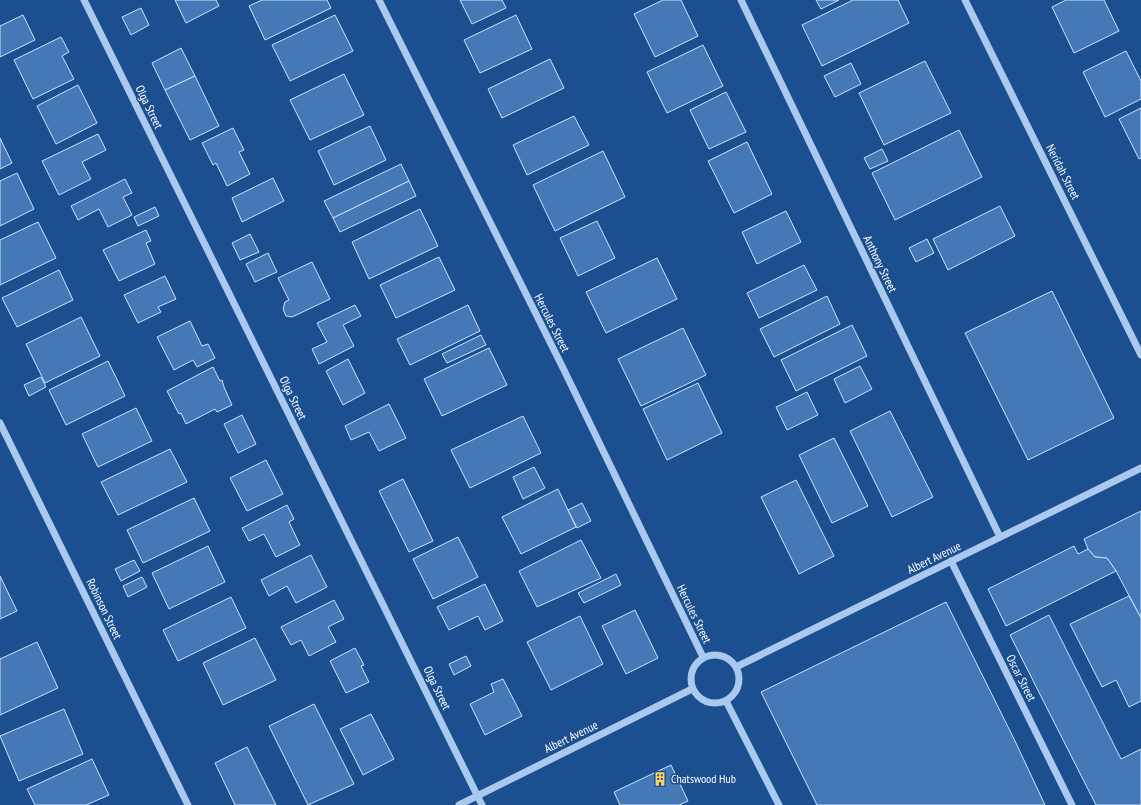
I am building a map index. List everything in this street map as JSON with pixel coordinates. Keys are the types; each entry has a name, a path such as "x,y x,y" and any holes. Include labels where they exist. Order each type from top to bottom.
{"street":[{"name":"Olga Street","path":"84,0 482,805"},
{"name":"Hercules Street","path":"379,0 563,368 703,657"},
{"name":"Anthony Street","path":"741,0 1000,537"},
{"name":"Neridah Street","path":"965,0 1141,354"},
{"name":"Robinson Street","path":"0,423 188,805"},
{"name":"Albert Avenue","path":"736,667 1141,468"},
{"name":"Oscar Street","path":"951,562 1072,805"},
{"path":"712,654 722,656 731,660 736,667 739,676 738,686 734,695 726,701 711,703 697,696 692,689 690,675 697,662 703,657 712,654"},
{"name":"Albert Avenue","path":"459,805 692,689"},
{"path":"726,701 779,805"}],"building":[{"path":"175,0 216,0 219,6 186,23"},
{"path":"262,0 327,0 331,8 265,40 249,6"},
{"path":"460,0 502,0 506,8 472,24"},
{"path":"663,0 681,0 698,36 655,57 634,14"},
{"path":"816,0 839,0 821,9"},
{"path":"853,0 898,0 909,23 822,66 802,25"},
{"path":"1066,0 1104,0 1119,31 1074,53 1052,7"},
{"path":"141,8 149,25 131,35 122,17"},
{"path":"23,15 35,40 0,57 0,26"},
{"path":"335,15 353,51 290,81 272,45"},
{"path":"516,15 532,49 480,73 464,40"},
{"path":"61,37 69,52 62,56 74,79 33,99 14,60"},
{"path":"703,45 723,86 667,113 647,72"},
{"path":"181,48 195,76 165,90 152,63"},
{"path":"1126,51 1141,81 1141,99 1105,117 1083,72"},
{"path":"550,59 564,88 502,118 488,89"},
{"path":"925,61 951,113 884,145 859,93"},
{"path":"851,63 861,84 835,97 824,76"},
{"path":"344,74 364,115 310,140 290,100"},
{"path":"195,76 219,126 190,140 165,90"},
{"path":"78,85 97,123 56,144 37,106"},
{"path":"726,92 746,132 709,149 690,110"},
{"path":"1141,108 1141,158 1139,159 1119,119"},
{"path":"574,116 589,145 527,175 513,145"},
{"path":"370,126 386,160 334,185 318,151"},
{"path":"233,128 244,150 239,152 250,174 227,186 216,163 213,165 202,143"},
{"path":"959,130 982,177 895,220 872,173"},
{"path":"98,134 106,150 82,162 91,179 59,195 42,161"},
{"path":"0,138 12,163 0,169"},
{"path":"747,142 772,194 734,213 708,161"},
{"path":"882,149 888,161 870,169 864,158"},
{"path":"603,151 625,197 555,231 533,185"},
{"path":"401,164 409,181 333,218 324,201"},
{"path":"17,173 34,209 0,226 0,181"},
{"path":"273,178 284,201 242,222 232,198"},
{"path":"125,179 132,193 123,197 132,215 108,227 99,209 78,220 71,206"},
{"path":"409,181 416,196 340,232 333,218"},
{"path":"1000,206 1015,236 948,270 933,239"},
{"path":"155,207 159,216 138,226 134,217"},
{"path":"420,209 438,246 369,279 352,242"},
{"path":"786,211 801,242 757,264 742,232"},
{"path":"597,221 615,258 578,276 560,238"},
{"path":"38,222 56,258 0,285 0,240"},
{"path":"146,230 151,241 146,243 155,264 119,281 103,250"},
{"path":"250,234 259,252 240,260 232,243"},
{"path":"927,239 934,253 916,262 909,248"},
{"path":"268,253 277,272 255,282 246,264"},
{"path":"439,257 455,290 396,318 380,285"},
{"path":"657,258 677,299 606,333 586,292"},
{"path":"312,262 330,299 292,317 286,316 283,309 285,302 289,300 278,278"},
{"path":"804,265 817,290 759,318 747,293"},
{"path":"59,270 73,300 17,327 2,298"},
{"path":"165,276 176,299 158,307 161,312 138,323 124,295"},
{"path":"1052,291 1114,418 1028,460 965,333"},
{"path":"827,296 840,324 774,357 760,329"},
{"path":"355,305 361,316 343,325 354,346 319,364 312,349 327,342 317,323"},
{"path":"468,305 480,331 410,365 397,339"},
{"path":"81,317 100,356 45,383 26,344"},
{"path":"190,321 202,346 208,344 215,358 197,367 193,360 174,370 157,337"},
{"path":"852,325 867,356 796,391 781,360"},
{"path":"683,328 706,375 641,406 618,359"},
{"path":"481,335 486,345 447,363 442,354"},
{"path":"489,348 507,385 442,416 424,379"},
{"path":"348,359 365,393 343,405 326,371"},
{"path":"108,361 125,396 66,425 49,390"},
{"path":"860,366 872,389 845,403 834,379"},
{"path":"213,367 220,381 222,380 232,405 217,412 215,409 186,424 167,391"},
{"path":"41,377 46,387 29,396 24,385"},
{"path":"698,383 722,433 667,460 643,409"},
{"path":"807,392 818,415 787,430 776,407"},
{"path":"389,404 406,438 379,451 369,432 351,440 345,426"},
{"path":"136,408 152,441 98,467 82,434"},
{"path":"890,411 933,497 892,517 850,431"},
{"path":"242,415 256,444 238,453 224,424"},
{"path":"523,416 541,453 470,488 451,450"},
{"path":"834,438 868,506 832,523 799,455"},
{"path":"170,449 187,482 118,515 101,482"},
{"path":"266,460 283,494 247,511 230,478"},
{"path":"534,467 545,488 523,499 513,477"},
{"path":"403,479 433,541 409,552 379,491"},
{"path":"796,480 834,556 799,574 761,497"},
{"path":"558,489 576,527 521,554 502,517"},
{"path":"194,498 210,531 143,563 127,530"},
{"path":"582,503 591,521 577,528 568,510"},
{"path":"287,505 294,519 289,522 300,545 276,557 264,534 249,541 242,528"},
{"path":"1141,511 1141,618 1116,571 1107,558 1095,557 1088,549 1084,539"},
{"path":"458,537 478,577 433,599 413,559"},
{"path":"581,540 601,578 537,607 519,571"},
{"path":"208,546 225,582 169,609 152,573"},
{"path":"1074,546 1078,554 1088,549 1095,557 1107,558 1116,571 1006,626 988,589"},
{"path":"311,555 327,587 296,603 287,586 269,596 261,580"},
{"path":"134,560 140,571 121,581 115,569"},
{"path":"616,574 621,585 584,603 578,593"},
{"path":"0,576 17,611 0,619"},
{"path":"142,577 147,587 128,597 123,586"},
{"path":"485,584 503,621 485,630 478,616 449,630 437,607"},
{"path":"1129,596 1141,618 1141,701 1129,707 1116,680 1102,687 1070,624"},
{"path":"231,597 246,628 178,661 163,630"},
{"path":"334,600 344,619 328,627 336,642 309,656 301,640 291,645 281,627"},
{"path":"946,602 1045,805 817,805 761,692"},
{"path":"635,610 658,658 626,674 602,626"},
{"path":"1049,615 1121,759 1141,749 1141,805 1096,805 1010,635"},
{"path":"580,616 603,664 551,690 527,642"},
{"path":"255,638 276,680 223,705 203,663"},
{"path":"37,642 58,688 0,715 0,659"},
{"path":"355,648 364,665 361,666 369,682 346,693 330,661"},
{"path":"466,656 471,666 454,675 449,664"},
{"path":"503,679 522,716 485,735 470,704 494,692 491,684"},
{"path":"314,704 354,784 308,805 269,726"},
{"path":"64,709 83,754 19,781 0,736"},
{"path":"371,714 394,759 363,775 340,729"},
{"path":"247,747 276,805 235,805 215,763"},
{"path":"92,759 109,795 86,805 35,805 27,789"},
{"name":"Chatswood Hub","path":"671,765 688,801 679,805 620,805 614,792"}],"place":[{"name":"Chatswood Hub","path":"660,779"}]}
